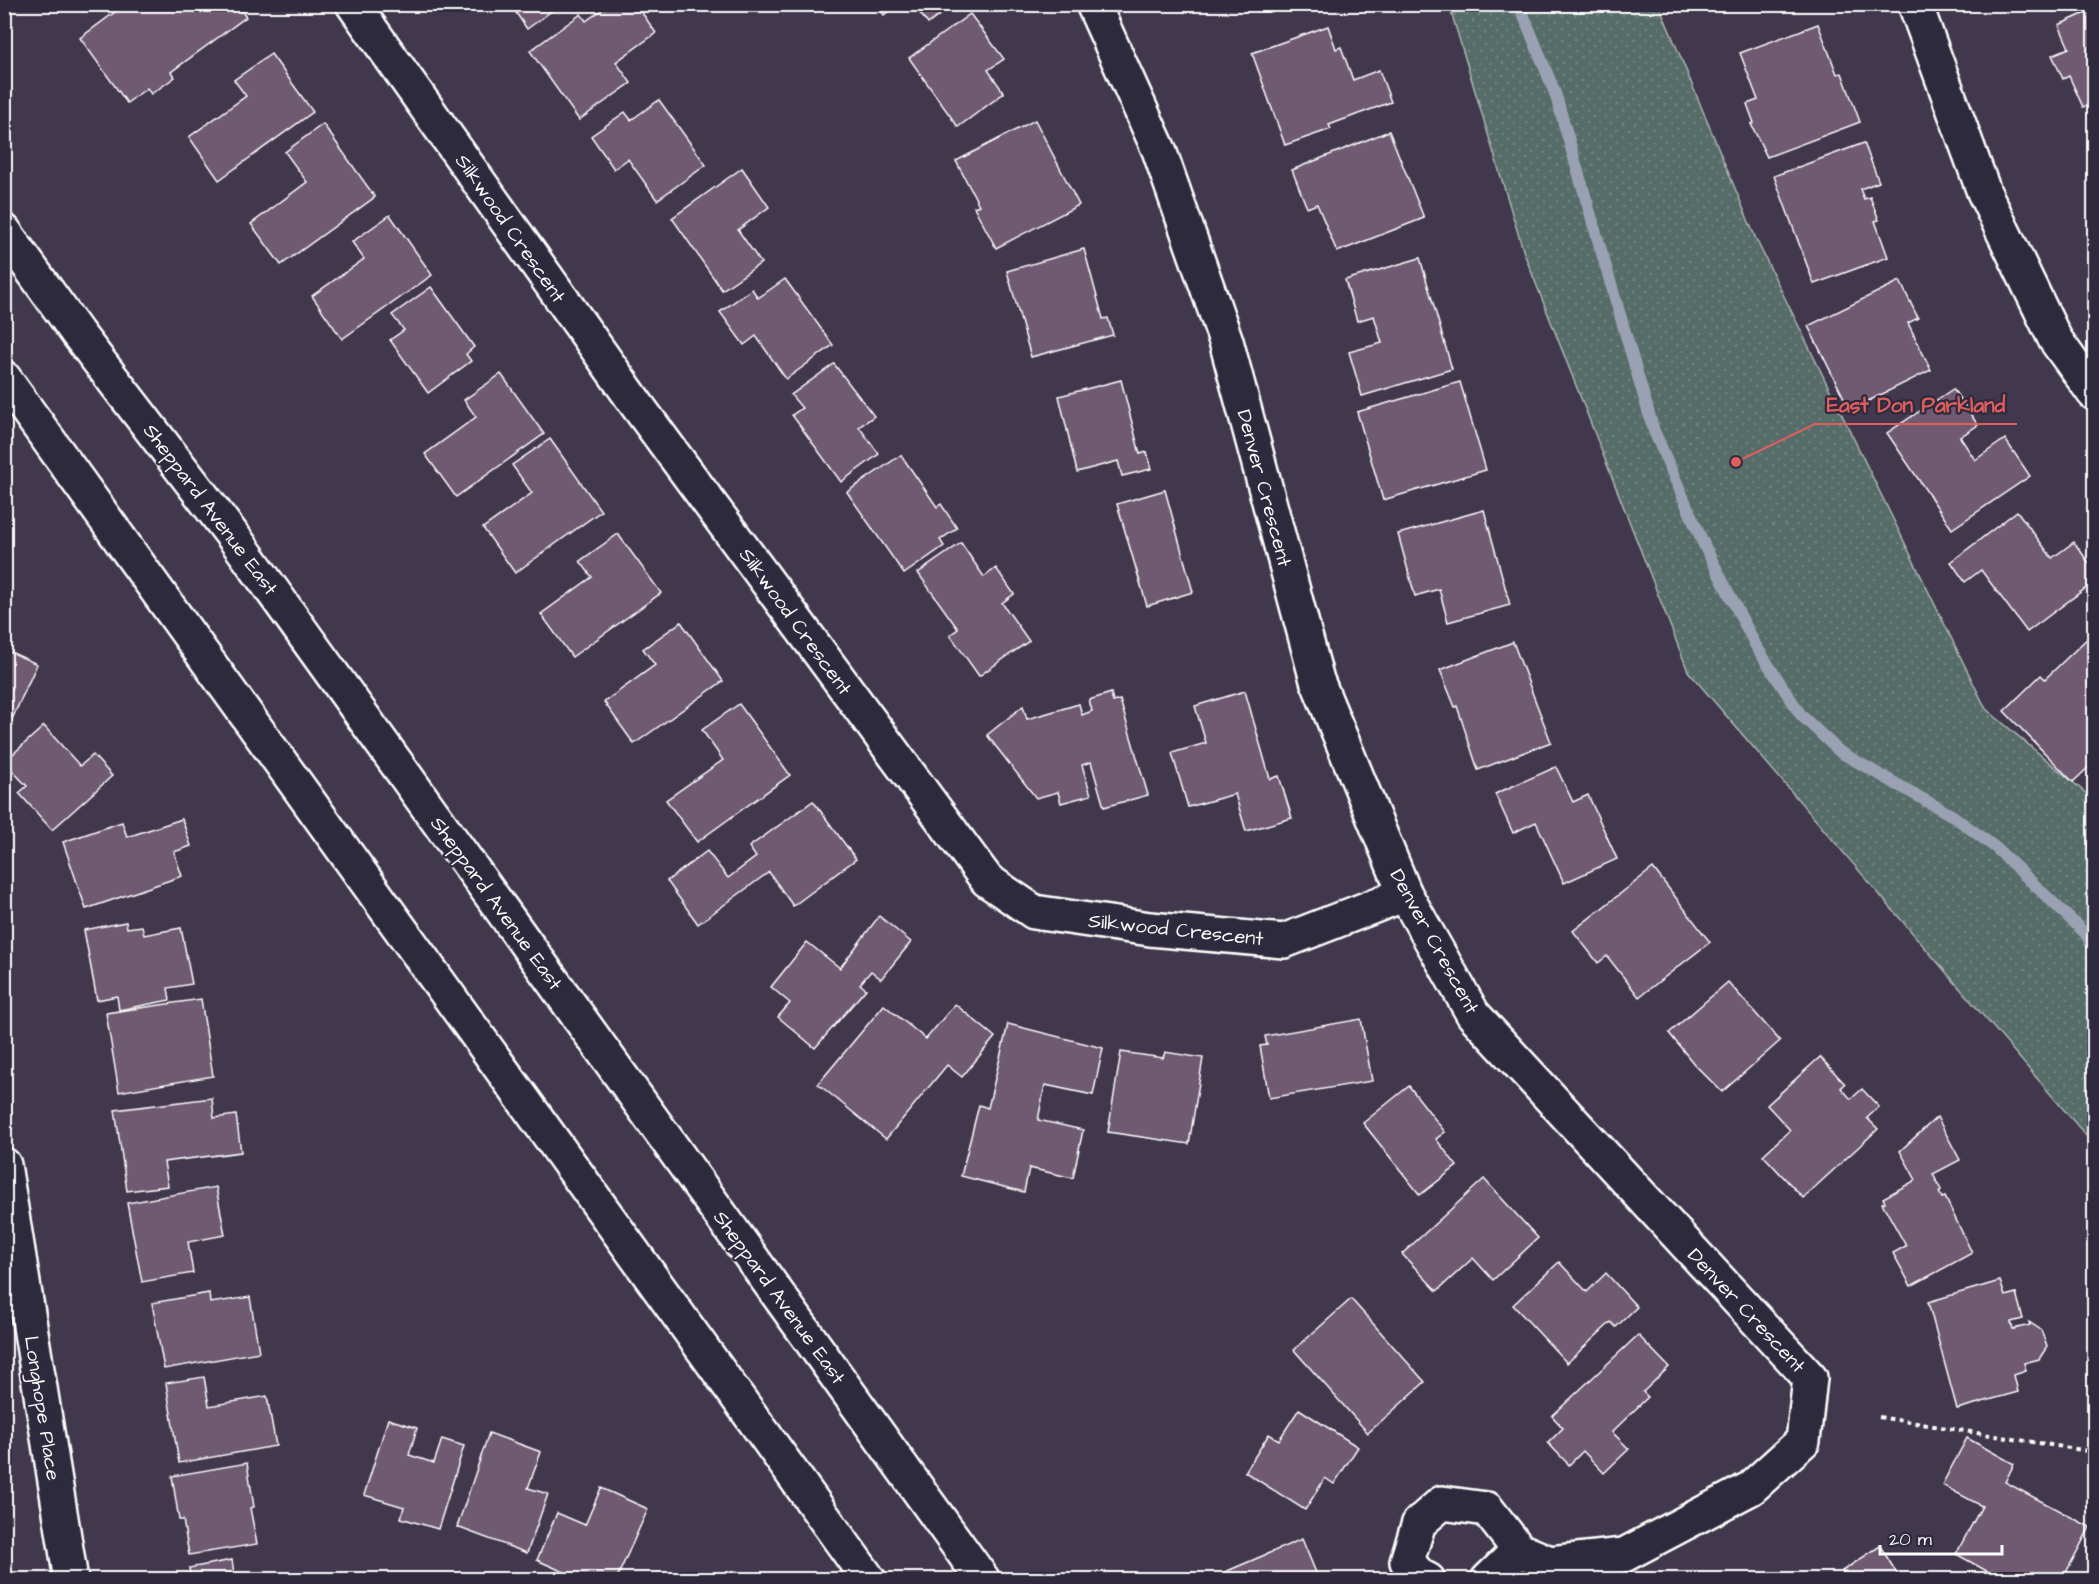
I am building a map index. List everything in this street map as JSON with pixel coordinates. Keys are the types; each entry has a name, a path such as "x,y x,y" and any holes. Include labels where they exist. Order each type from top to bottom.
{"street":[{"name":"Silkwood Crescent","path":"353,4 644,415 987,880 1034,912 1150,929 1284,941 1405,894"},
{"name":"Denver Crescent","path":"1093,4 1159,150 1222,330 1317,680 1405,894 1473,1014 1810,1378 1803,1441 1751,1488 1624,1555 1550,1563 1519,1550"},
{"path":"1915,4 1983,192 2055,339 2094,393"},
{"name":"Sheppard Avenue East","path":"4,231 78,334 236,540 983,1580"},
{"path":"4,378 869,1580"},
{"name":"Longhope Place","path":"4,1165 71,1580"},
{"path":"1428,1580 1420,1576 1407,1561 1419,1523 1442,1503 1488,1509 1519,1550 1488,1580"}],"path":[{"path":"1879,1417 2094,1452"}],"green space":[{"path":"1449,5 1659,5 1756,239 1986,709 2094,800 2094,1145 1688,671 1524,253"}],"building":[{"path":"126,4 237,4 246,17 171,72 175,77 164,85 151,94 147,88 127,103 80,38"},
{"path":"510,4 561,4 527,29"},
{"path":"610,4 636,4 656,33 616,62 631,83 579,120 530,51 581,14 586,21"},
{"path":"876,4 897,4 884,15"},
{"path":"913,4 954,4 928,24"},
{"path":"2094,9 2094,102 2083,107 2069,76 2063,79 2052,55 2069,48 2059,25"},
{"path":"970,14 1004,59 988,70 1004,93 958,127 909,58"},
{"path":"1818,24 1837,74 1842,73 1860,122 1767,157 1751,124 1754,123 1747,104 1758,100 1740,53"},
{"path":"1328,26 1336,49 1341,47 1353,80 1379,70 1391,102 1329,125 1331,129 1285,145 1252,53"},
{"path":"271,54 313,112 219,180 189,137 246,96 234,80"},
{"path":"659,100 706,165 657,200 628,159 614,169 591,136 625,112 631,120"},
{"path":"1035,120 1079,205 996,248 974,207 979,205 956,161"},
{"path":"323,124 375,197 281,265 251,224 307,182 285,152"},
{"path":"1389,131 1424,218 1337,252 1317,204 1307,208 1292,170"},
{"path":"1864,143 1879,182 1860,189 1864,199 1870,197 1879,220 1875,221 1888,257 1814,284 1774,176"},
{"path":"742,168 769,207 738,230 761,263 722,290 672,218"},
{"path":"390,215 432,275 342,339 312,296 364,259 352,242"},
{"path":"1084,249 1103,319 1108,318 1113,335 1031,357 1007,271"},
{"path":"1420,258 1452,369 1362,396 1349,352 1382,343 1374,316 1357,321 1345,280"},
{"path":"785,279 833,345 786,379 756,336 744,345 720,312 752,289 758,298"},
{"path":"1900,281 1918,318 1908,323 1931,370 1850,410 1808,326"},
{"path":"431,287 474,347 466,354 471,361 428,393 390,340 404,330 392,315"},
{"path":"834,364 874,416 859,427 879,454 841,482 792,415 802,408 791,395"},
{"path":"501,374 544,434 456,497 425,454 476,417 464,400"},
{"path":"1121,380 1140,454 1147,452 1151,469 1122,476 1118,461 1077,472 1059,396"},
{"path":"1460,382 1486,470 1383,500 1357,412"},
{"path":"1953,389 1978,425 1960,437 1975,460 2005,439 2030,476 1952,529 1887,433"},
{"path":"550,439 601,511 515,573 483,528 532,493 512,465"},
{"path":"901,455 937,507 941,504 957,528 940,540 944,546 904,574 847,492"},
{"path":"1165,490 1193,592 1147,606 1117,504"},
{"path":"1484,510 1510,605 1448,622 1439,589 1415,596 1398,534"},
{"path":"2017,511 2052,558 2074,542 2094,570 2094,582 2027,632 1981,570 1965,582 1951,562"},
{"path":"618,534 661,593 572,657 541,614 592,577 580,561"},
{"path":"961,543 984,577 996,568 1014,594 1002,603 1029,641 979,676 950,635 958,629 918,573"},
{"path":"681,622 723,681 634,744 604,702 655,665 643,649"},
{"path":"2094,632 2094,762 2073,782 2004,711 2041,675 2045,679"},
{"path":"1513,642 1551,742 1478,770 1457,706 1455,707 1440,670"},
{"path":"4,649 37,664 4,737"},
{"path":"1245,691 1270,779 1279,776 1292,818 1246,831 1235,794 1188,807 1172,753 1206,743 1195,706"},
{"path":"1111,693 1113,702 1120,700 1148,795 1104,807 1091,762 1082,765 1091,795 1061,803 1058,792 1036,798 987,735 1023,706 1027,719 1079,704 1082,715 1092,711 1089,700"},
{"path":"739,704 790,775 697,842 666,800 723,760 702,730"},
{"path":"44,726 80,766 93,755 112,776 52,830 19,793 27,786 4,762"},
{"path":"1556,767 1573,802 1588,795 1617,859 1564,883 1536,822 1513,833 1495,794"},
{"path":"813,801 856,859 793,906 769,872 698,924 667,881 707,851 728,878 756,857 749,847"},
{"path":"182,819 191,846 174,852 182,876 86,909 63,842 122,822 127,837"},
{"path":"1653,868 1710,942 1639,997 1607,956 1598,963 1573,931"},
{"path":"879,916 911,942 881,979 871,971 860,984 866,989 815,1048 778,1017 790,1003 771,987 807,942 840,968"},
{"path":"126,922 127,928 142,926 144,935 181,928 192,984 168,988 170,1000 119,1010 117,996 97,1000 84,930"},
{"path":"1728,982 1780,1041 1722,1092 1694,1064 1669,1033"},
{"path":"201,999 213,1076 119,1092 106,1013"},
{"path":"955,1004 995,1037 962,1077 947,1065 886,1139 818,1084 884,1005 926,1039"},
{"path":"1361,1019 1372,1081 1269,1098 1260,1046 1267,1045 1265,1036"},
{"path":"1008,1024 1103,1048 1093,1095 1045,1085 1038,1120 1083,1130 1073,1178 1029,1168 1024,1192 961,1176 979,1105 988,1108"},
{"path":"1121,1052 1163,1058 1165,1052 1203,1058 1189,1144 1108,1132"},
{"path":"1820,1057 1845,1084 1841,1088 1851,1099 1862,1089 1879,1107 1867,1118 1878,1129 1803,1198 1763,1155 1790,1130 1767,1105"},
{"path":"1409,1086 1445,1132 1436,1139 1457,1166 1420,1195 1363,1123"},
{"path":"212,1098 214,1118 236,1115 241,1152 164,1162 168,1186 127,1191 115,1110"},
{"path":"1937,1117 1960,1160 1933,1174 1941,1190 1939,1192 1942,1198 1945,1197 1972,1253 1911,1286 1893,1253 1906,1246 1882,1203 1885,1202 1883,1198 1916,1180 1900,1151"},
{"path":"1484,1179 1538,1238 1493,1280 1473,1258 1437,1291 1402,1254"},
{"path":"216,1187 225,1235 188,1242 193,1273 142,1282 127,1203"},
{"path":"1559,1262 1587,1292 1606,1273 1637,1307 1616,1327 1611,1322 1567,1363 1513,1305"},
{"path":"2000,1281 2005,1296 2016,1293 2023,1319 2011,1322 2013,1329 2030,1325 2029,1322 2041,1330 2047,1347 2039,1359 2024,1363 2026,1371 2014,1375 2018,1392 1957,1409 1928,1302"},
{"path":"209,1293 210,1303 250,1297 259,1352 164,1369 152,1303"},
{"path":"1351,1299 1425,1382 1368,1433 1294,1350"},
{"path":"1638,1335 1669,1367 1643,1392 1648,1397 1612,1432 1629,1449 1604,1473 1583,1451 1569,1465 1548,1443 1563,1428 1552,1416"},
{"path":"204,1377 209,1406 267,1396 276,1446 179,1463 166,1383"},
{"path":"1299,1409 1358,1447 1334,1484 1325,1478 1305,1510 1245,1472 1269,1434 1279,1440"},
{"path":"388,1419 417,1428 409,1455 434,1463 442,1439 464,1446 438,1529 401,1518 404,1507 364,1495"},
{"path":"489,1433 541,1452 528,1488 548,1494 527,1553 457,1527"},
{"path":"1967,1438 2014,1464 2005,1482 2090,1527 2062,1580 2003,1580 1956,1554 1982,1506 1942,1485"},
{"path":"247,1463 254,1507 250,1508 257,1544 189,1555 183,1520 179,1520 172,1476"},
{"path":"601,1488 648,1509 616,1580 582,1580 537,1560 557,1513 585,1525"},
{"path":"1302,1539 1319,1580 1228,1580 1225,1572"},
{"path":"1880,1546 1901,1580 1848,1580 1842,1571"},
{"path":"232,1560 235,1580 191,1580 189,1568"}],"waterway":[{"path":"1519,4 1555,93 1654,431 1705,547 1756,646 1801,715 1840,752 1953,816 1996,848 2085,933 2094,947"}],"place":[{"name":"East Don Parkland","path":"1736,462"}]}
